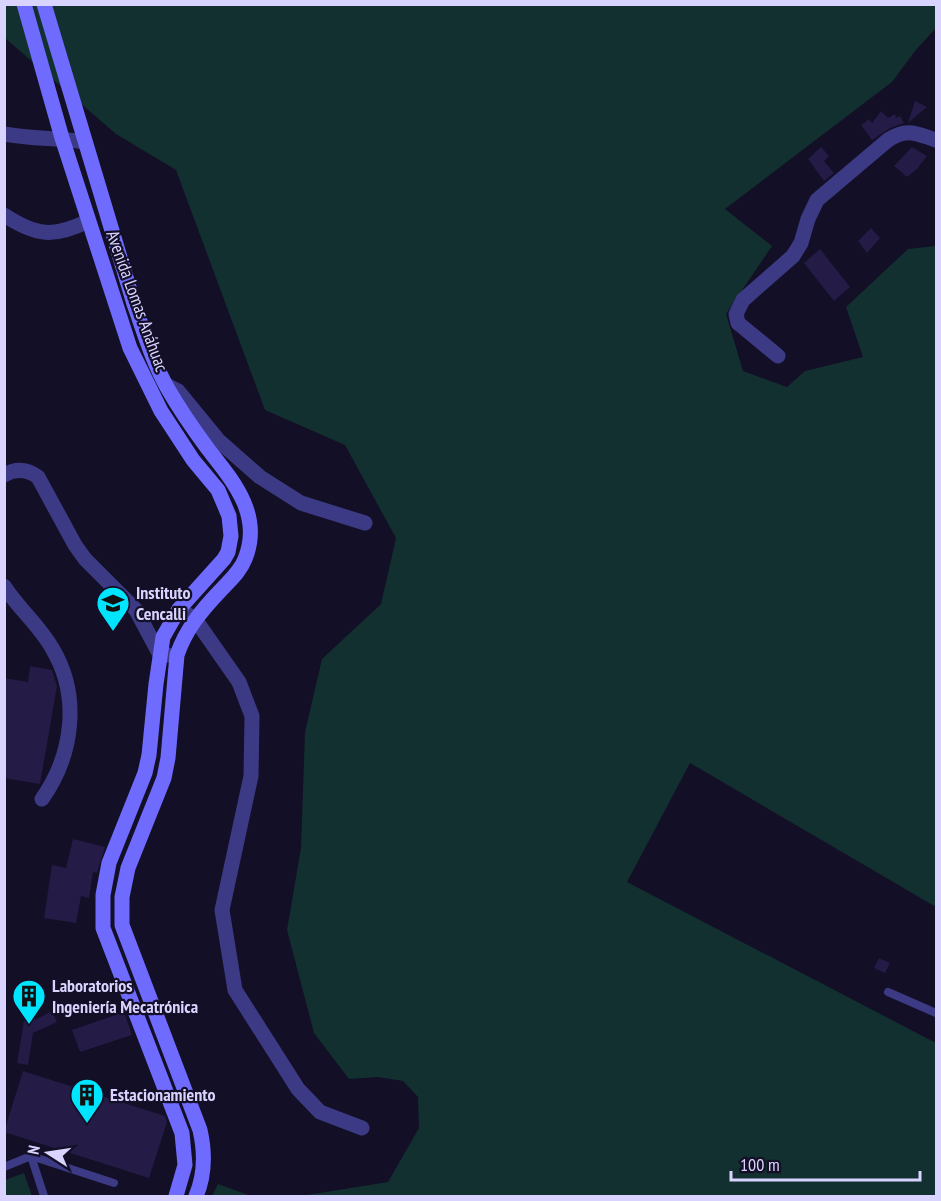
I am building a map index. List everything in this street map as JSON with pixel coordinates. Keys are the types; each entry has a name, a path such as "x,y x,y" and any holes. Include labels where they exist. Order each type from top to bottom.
{"main road":[{"name":"Avenida Lomas Anáhuac","path":"24,4 62,138 130,348 147,386 176,436 218,490 229,516 231,536 228,552 179,609 163,637 146,773 105,878 102,911 103,928 182,1133 185,1165 176,1197"},
{"name":"Avenida Lomas Anáhuac","path":"44,4 134,304 166,385 192,426 240,490 248,512 248,549 239,570 195,619 177,655 168,758 164,778 128,868 121,912 122,925 201,1130 204,1167 196,1197"}],"street":[{"path":"778,356 738,323 736,314 743,300 793,256 801,243 808,219 817,200 888,140 898,133 909,131 936,140"},
{"path":"4,134 86,142"},
{"path":"4,215 34,231 49,234 62,232 88,221"},
{"path":"166,385 178,390 219,441 260,477 301,503 365,523"},
{"path":"4,475 20,470 38,477 85,559 136,610 160,655 177,655"},
{"path":"4,586 52,646 69,693 68,741 58,772 42,799"},
{"path":"179,609 195,619 239,682 252,717 250,776 222,910 235,990 298,1089 320,1112 362,1128"}],"lane":[{"path":"888,992 936,1013"},
{"path":"4,1167 31,1156 114,1183"},
{"path":"31,1156 44,1197"}],"path":[{"path":"4,808 4,823"}],"green space":[{"path":"5,4 936,5 936,28 892,82 725,209 772,246 726,314 743,371 787,387 805,371 863,357 846,307 908,249 936,246 936,907 690,763 627,882 936,1043 936,1196 301,1196 388,1182 419,1128 418,1097 403,1081 378,1077 349,1079 314,1033 287,930 301,848 305,732 322,659 381,604 396,538 345,445 265,410 176,170 116,134 5,38"},
{"path":"24,1173 32,1196 5,1196 5,1180"},
{"path":"218,1184 251,1196 212,1196"}],"building":[{"path":"915,101 927,107 908,123"},
{"path":"881,111 888,118 895,114 896,118 900,116 904,123 890,128 872,140 861,125 869,119 872,123"},
{"path":"821,147 829,156 824,161 834,173 824,181 808,159"},
{"path":"912,147 927,156 907,177 894,166"},
{"path":"871,228 880,238 867,253 858,241"},
{"path":"820,249 850,287 834,301 804,263"},
{"path":"30,666 52,670 57,686 40,784 4,778 4,678 28,682"},
{"path":"73,839 105,847 97,873 93,872 89,898 81,896 76,923 44,918 52,865 66,868"},
{"path":"879,958 890,963 885,973 874,968"},
{"name":"Laboratorios Ingeniería Mecatrónica","path":"30,985 41,987 35,1020 52,1011 57,1022 33,1033 28,1065 17,1063"},
{"path":"124,1012 132,1035 80,1052 72,1030"},
{"name":"Estacionamiento","path":"23,1071 165,1116 167,1122 149,1178 4,1132"}],"place":[{"name":"Instituto Cencalli","path":"113,632"},
{"name":"Laboratorios Ingeniería Mecatrónica","path":"29,1025"},
{"name":"Estacionamiento","path":"87,1124"}]}
